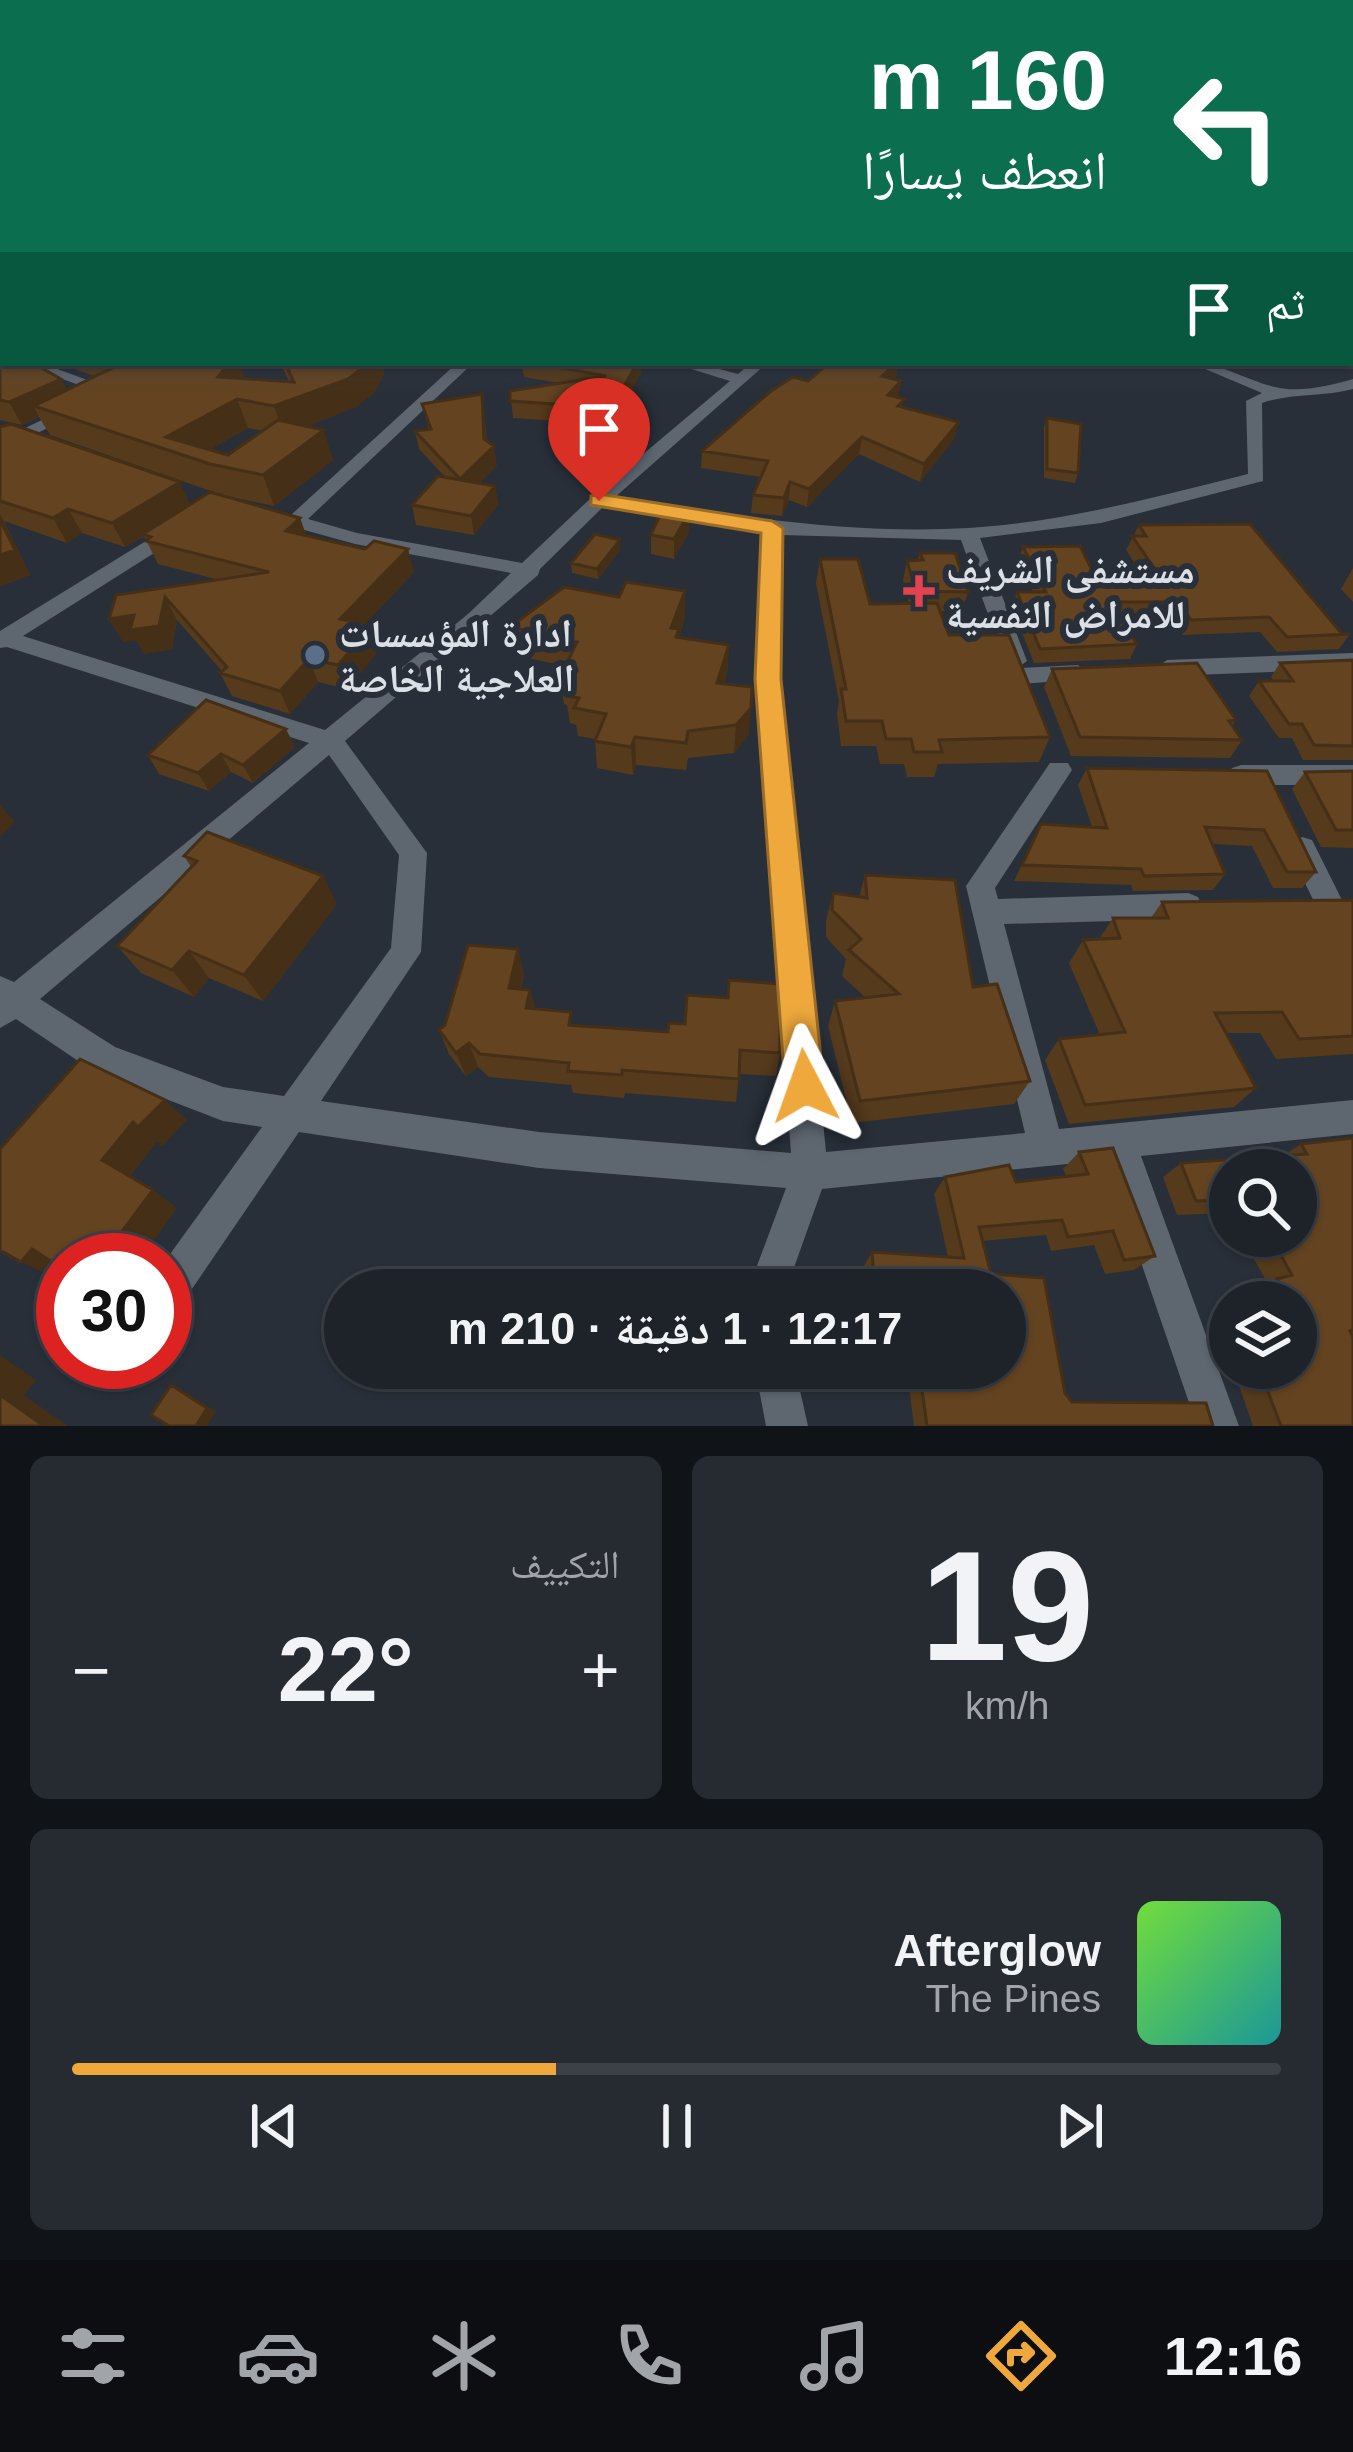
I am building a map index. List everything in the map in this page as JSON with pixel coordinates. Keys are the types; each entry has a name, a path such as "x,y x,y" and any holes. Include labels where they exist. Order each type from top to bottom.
{"street":[{"path":"35,366 112,392"},
{"path":"295,521 463,366"},
{"path":"706,366 750,371"},
{"path":"1206,366 1276,393"},
{"path":"750,371 599,501 530,571 332,741 6,1002 105,1059 223,1104 539,1150 810,1172 1353,1117"},
{"path":"0,447 31,441 134,382"},
{"path":"599,501 772,528 969,534 1101,517 1257,477 1254,401 1276,393 1328,391 1353,384"},
{"path":"0,428 31,441"},
{"path":"260,513 530,571"},
{"path":"2,640 199,515"},
{"path":"772,528 768,679 810,1172 775,1269"},
{"path":"969,534 1025,685 1123,670 1353,661"},
{"path":"2,640 332,741 413,853 406,952 192,1256"},
{"path":"1046,1148 980,886 1064,764"},
{"path":"1221,775 1278,797 1353,775"},
{"path":"1278,797 1341,903"},
{"path":"1285,903 1341,903"},
{"path":"987,912 1220,904"},
{"path":"1118,1142 1218,1426"},
{"path":"779,1389 787,1426"}],"building":[{"path":"0,366 38,366 61,379 9,402 0,400"},
{"path":"117,366 227,366 218,377 294,382 286,366 364,366 348,379 274,406 237,399 166,437 228,455 278,420 324,430 263,475 210,464 34,406"},
{"path":"551,366 635,366 622,390 632,391 615,408 510,401 510,391 606,376"},
{"path":"826,366 893,366 882,376 901,381 888,395 905,399 898,406 959,422 924,464 862,437 809,489 790,482 784,498 753,495 768,461 702,451 771,391 793,377 808,381"},
{"path":"482,394 484,439 494,446 460,479 415,431 431,429 422,404"},
{"path":"1047,418 1081,424 1078,473 1047,469"},
{"path":"11,424 180,482 112,523 68,509 53,518 0,501 0,427"},
{"path":"438,476 495,486 471,516 412,505"},
{"path":"210,492 300,518 286,531 365,549 374,541 408,549 340,619 372,625 338,665 309,659 280,691 220,673 227,667 165,597 159,626 130,630 134,615 109,619 116,595 269,572 146,541 151,537 143,534"},
{"path":"663,508 689,513 674,539 651,535"},
{"path":"0,520 15,550 0,555"},
{"path":"1250,524 1342,634 1350,634 1287,637 1269,617 1191,620 1178,602 1109,602 1137,644 1040,649 1017,592 1046,592 1023,547 1080,546 1094,574 1159,575 1132,536 1146,536 1139,525"},
{"path":"595,534 620,540 597,569 571,563"},
{"path":"920,553 955,553 968,592 916,591 907,561 923,560"},
{"path":"820,559 858,559 870,604 937,603 949,635 1009,635 1050,737 939,740 942,752 914,752 911,739 886,739 882,721 846,721 841,689 846,689"},
{"path":"626,582 685,591 671,628 679,629 676,637 729,645 717,683 752,687 751,708 736,725 688,731 686,743 635,737 631,747 595,741 606,714 574,708 579,698 566,696 574,679 560,677 577,642 510,627 564,587 619,597"},
{"path":"1353,660 1353,746 1314,745 1302,724 1289,724 1259,681 1293,681 1280,663"},
{"path":"1197,663 1236,720 1229,721 1242,740 1080,737 1052,669"},
{"path":"206,700 286,729 243,765 221,754 198,773 148,755"},
{"path":"1087,768 1267,771 1316,872 1287,872 1264,830 1205,827 1225,874 1144,876 1141,869 1022,865 1041,824 1107,828"},
{"path":"1353,771 1353,830 1336,830 1305,772"},
{"path":"207,832 323,876 244,975 189,951 172,970 117,946 197,861 184,856"},
{"path":"865,875 955,880 973,987 997,984 1030,1081 860,1101 835,1001 899,994 849,950 861,939 832,910 833,893 867,898"},
{"path":"1353,900 1353,1036 1299,1039 1282,1012 1215,1013 1256,1088 1085,1105 1059,1039 1125,1032 1083,940 1120,938 1113,918 1168,918 1162,902"},
{"path":"468,945 518,949 509,988 530,990 526,1008 571,1012 569,1025 668,1032 669,1023 685,1024 687,995 728,998 729,980 780,984 780,1053 740,1050 739,1079 568,1071 569,1063 480,1054 469,1043 456,1053 439,1030 445,1025"},
{"path":"80,1059 165,1100 138,1127 133,1122 102,1160 153,1190 121,1233 36,1233 36,1252 32,1249 21,1262 0,1250 0,1149"},
{"path":"1353,1138 1353,1426 1281,1426 1267,1389 1317,1389 1317,1281 1277,1279 1292,1275 1282,1257 1317,1257 1317,1149 1304,1149 1301,1144"},
{"path":"1113,1148 1155,1256 1124,1260 1113,1231 1068,1237 1062,1220 979,1227 990,1269 873,1269 872,1252 964,1258 945,1177 1009,1165 1016,1182 1088,1174 1079,1152"},
{"path":"1209,1161 1209,1201 1196,1201 1181,1163"},
{"path":"1026,1277 1044,1278 1065,1393 1072,1402 1206,1403 1213,1426 927,1426 922,1389 1026,1389"},
{"path":"168,1389 177,1389 207,1408 196,1426 169,1426 151,1415"},
{"path":"0,1395 44,1426 0,1426"}],"place":[{"name":"مستشفى الشريف للامراض النفسية","path":"919,591"},
{"name":"ادارة المؤسسات العلاجية الخاصة","path":"315,655"}],"route":[{"path":"599,501 772,528 768,679 805,1086"}]}
